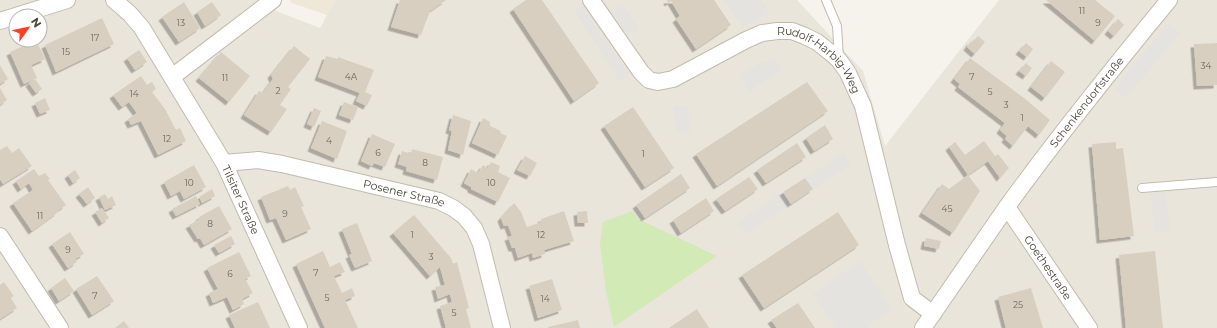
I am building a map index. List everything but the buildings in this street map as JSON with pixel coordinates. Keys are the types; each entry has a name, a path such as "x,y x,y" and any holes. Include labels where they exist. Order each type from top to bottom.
{"street":[{"path":"0,21 67,0"},
{"name":"Tilsiter Straße","path":"114,0 130,14 142,28 224,163 299,328"},
{"path":"172,77 273,0"},
{"name":"Rudolf-Harbig-Weg","path":"591,0 641,72 649,80 653,81 658,82 674,79 746,40 762,33 777,31 792,32 817,42 839,60 848,73 863,106 897,245 912,298 933,314"},
{"name":"Schenkendorfstraße","path":"923,328 1007,207 1101,83 1169,0"},
{"name":"Posener Straße","path":"224,163 258,160 282,164 439,201 453,208 464,216 474,228 480,244 502,328"},
{"name":"Goethestraße","path":"1007,207 1089,328"},
{"path":"0,236 60,328"}],"lane":[{"path":"826,0 837,26 839,60"},
{"path":"1142,188 1217,182"}],"shaded area":[{"path":"0,0 272,0 276,11 320,28 335,0 797,0 863,71 885,146 999,0 1217,0 1217,328 0,328"},
{"path":"290,0 335,0 327,15 292,3"},
{"path":"724,0 761,0 769,12 743,29"},
{"path":"622,4 639,29 626,37 610,12"},
{"path":"583,5 630,75 620,81 574,11"},
{"path":"1169,23 1180,33 1126,98 1114,88"},
{"path":"773,58 782,70 749,92 739,75 761,62 764,64"},
{"path":"688,105 690,132 677,134 673,107"},
{"path":"844,152 851,164 813,189 805,178"},
{"path":"783,192 791,204 746,234 738,222"},
{"path":"1166,192 1170,231 1155,233 1150,194"},
{"path":"860,261 892,310 868,325 870,328 835,328 813,294"}],"green space":[{"path":"632,211 638,219 717,256 614,327 606,291 600,244 603,222"}]}
